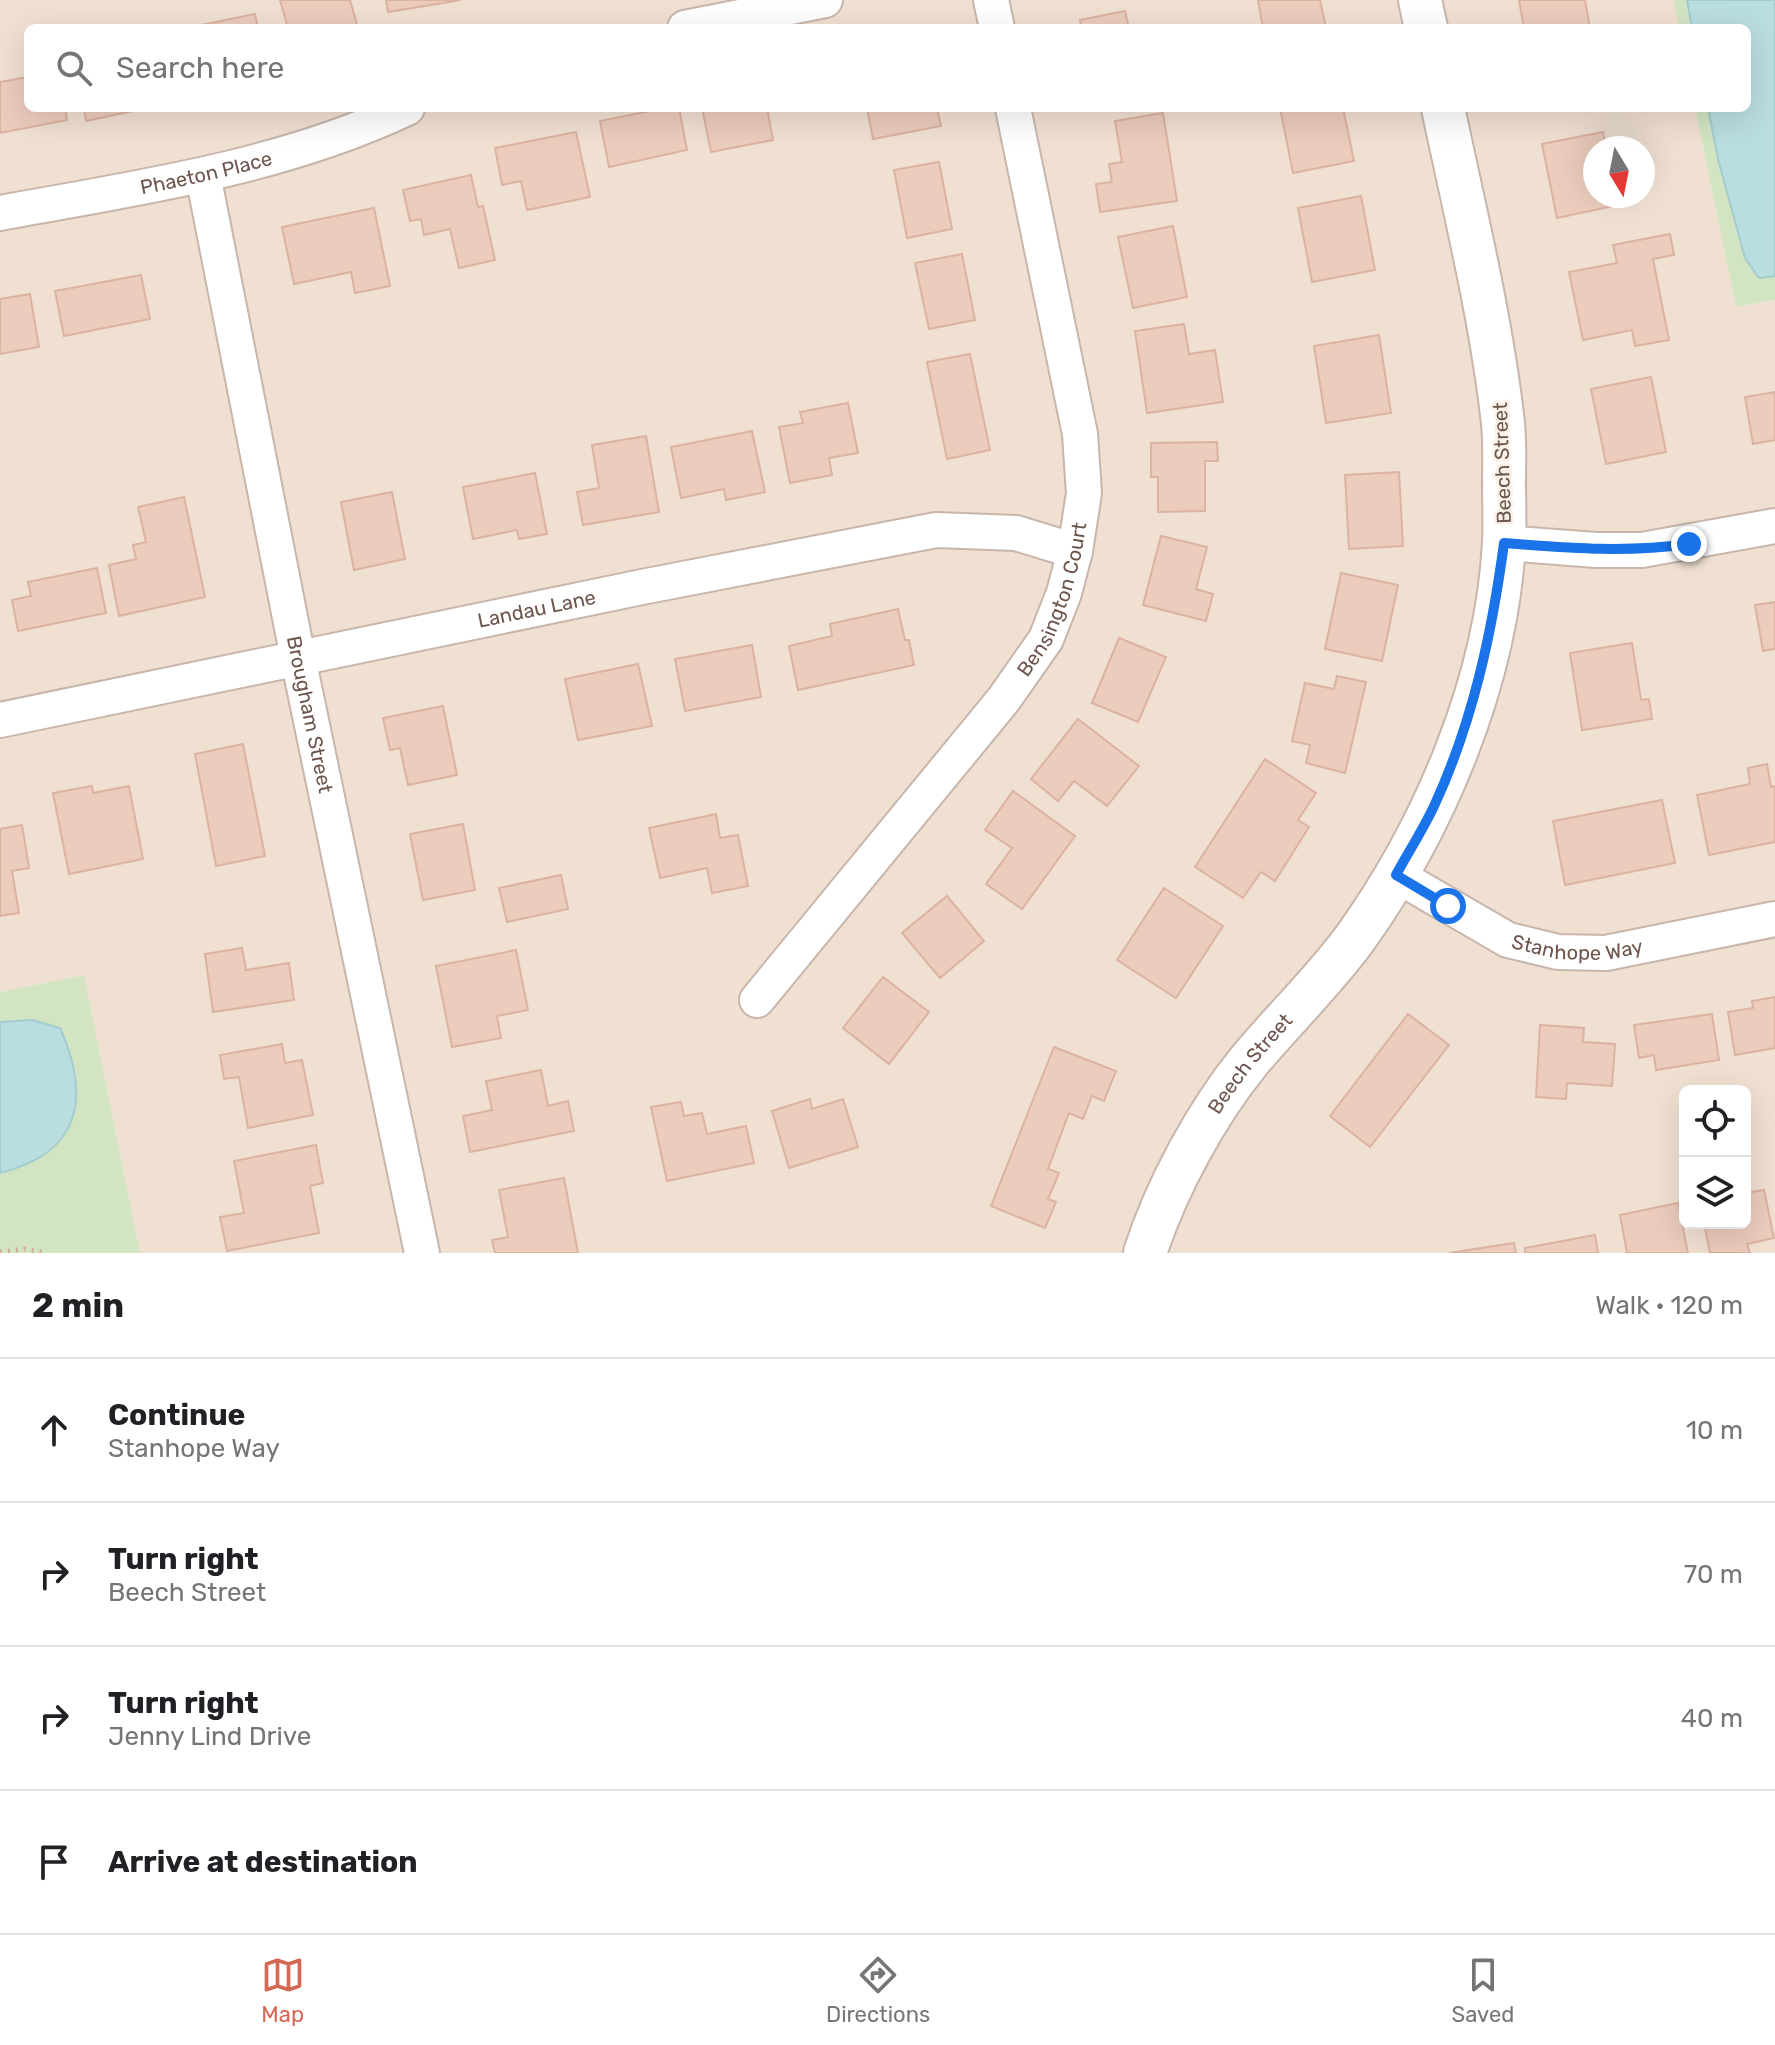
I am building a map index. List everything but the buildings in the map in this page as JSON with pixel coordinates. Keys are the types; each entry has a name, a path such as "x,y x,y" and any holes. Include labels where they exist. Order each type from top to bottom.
{"street":[{"path":"705,24 825,0"},
{"path":"991,0 996,24"},
{"path":"1420,0 1425,24"},
{"name":"Phaeton Place","path":"0,213 203,175 329,140 397,112"},
{"name":"Bensington Court","path":"757,1000 1004,699 1046,639 1064,593 1075,551 1084,493 1080,434 1014,112"},
{"name":"Beech Street","path":"1145,1253 1153,1228 1201,1130 1248,1063 1355,938 1396,875 1435,805 1470,714 1493,622 1504,543 1503,426 1495,363 1444,112"},
{"name":"Brougham Street","path":"203,175 298,658 422,1253"},
{"path":"1504,543 1642,550 1775,526"},
{"name":"Landau Lane","path":"0,720 936,530 1016,533 1075,551"},
{"name":"Stanhope Way","path":"1396,875 1508,940 1558,952 1606,953 1775,919"}],"path":[{"path":"0,1252 24,1249 47,1253"}],"shaded area":[{"path":"0,0 1673,0 1678,24 24,24 24,112 1696,112 1736,307 1775,300 1775,1253 140,1253 84,975 0,992"}],"green space":[{"path":"1673,0 1775,0 1775,300 1736,307 1696,112 1751,112 1751,24 1678,24"},
{"path":"84,975 140,1253 0,1253 0,992"}],"water":[{"path":"1687,0 1775,0 1775,276 1759,278 1745,258 1709,112 1751,112 1751,24 1691,24"},
{"path":"32,1020 60,1028 75,1077 76,1099 72,1119 63,1137 48,1152 27,1164 0,1173 0,1022"}],"route":[{"path":"1448,906 1396,875 1435,805 1470,714 1493,622 1504,543 1596,550 1642,550 1689,544"}]}
